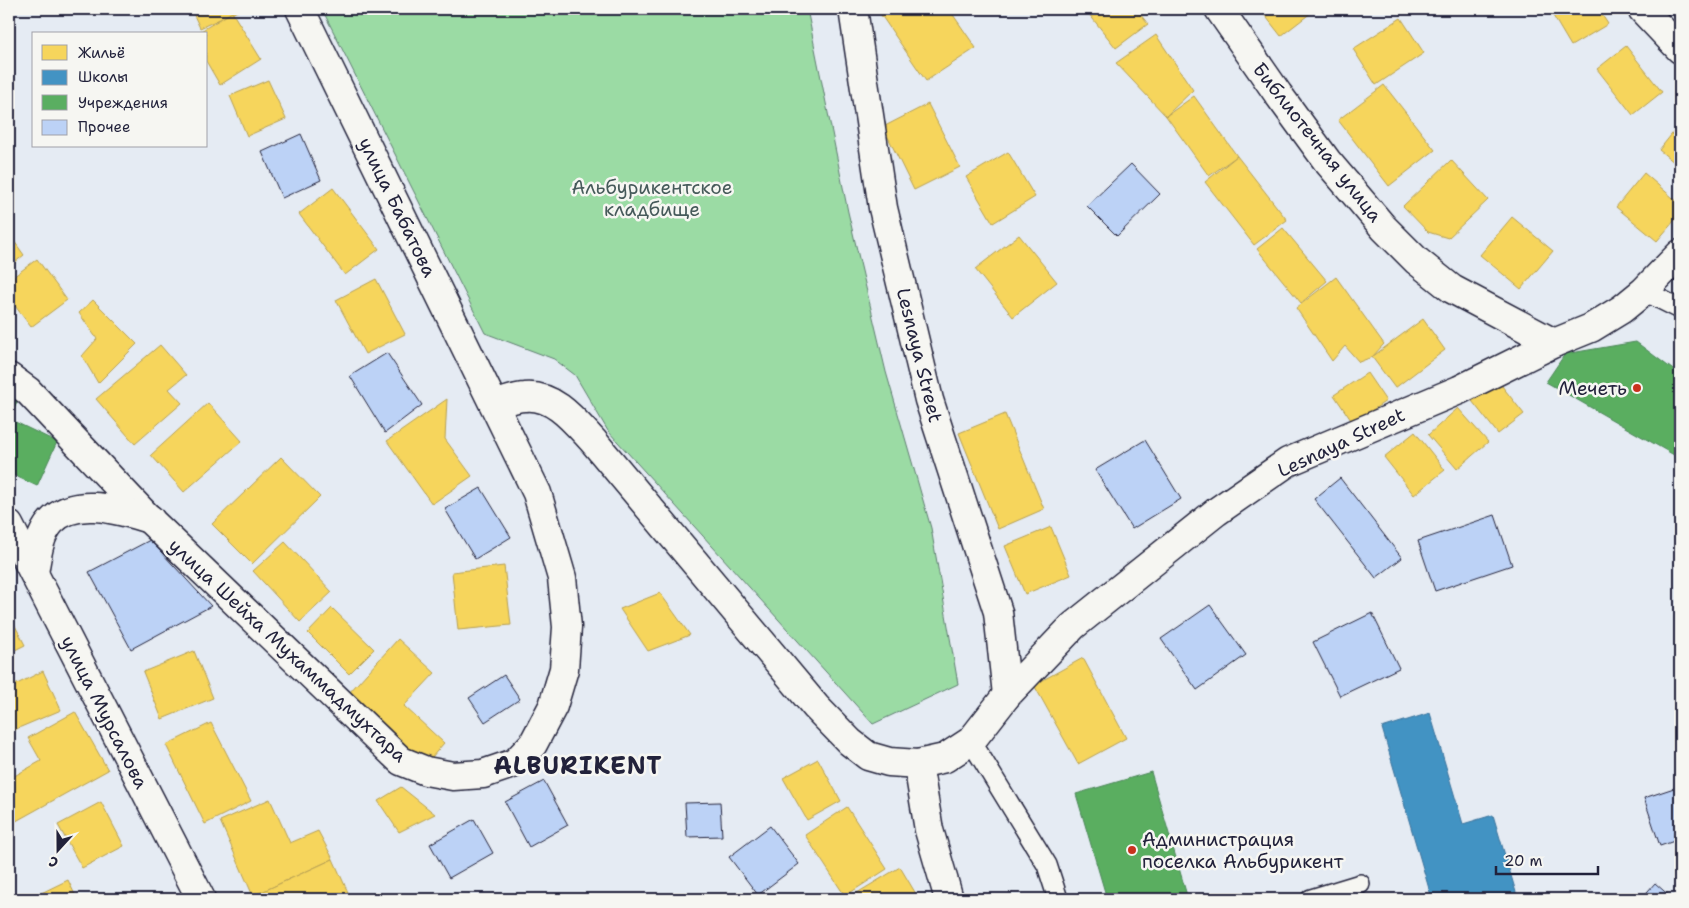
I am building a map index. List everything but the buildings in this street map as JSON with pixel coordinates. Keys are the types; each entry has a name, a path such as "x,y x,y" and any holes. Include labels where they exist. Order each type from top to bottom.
{"street":[{"name":"улица Бабатова","path":"300,9 495,405"},
{"name":"Lesnaya Street","path":"853,9 883,208 929,400 998,612 1007,695"},
{"name":"Библиотечная улица","path":"1220,9 1278,94 1327,161 1384,228 1417,261 1452,289 1554,343"},
{"path":"1642,9 1680,49"},
{"name":"Lesnaya Street","path":"495,405 525,396 544,399 561,408 594,442 816,707 850,742 868,756 889,762 918,764 945,758 971,741 1007,695 1073,626 1216,512 1288,462 1459,390 1554,343 1591,328 1622,309 1644,291 1680,254"},
{"name":"улица Шейха Мухаммадмухтара","path":"9,377 28,391 150,520 401,761 426,771 452,776 484,774 515,763 533,744 554,706 564,668 567,627 562,578 537,493 495,405"},
{"path":"34,573 39,546 51,522 63,513 79,508 110,507 150,520"},
{"name":"улица Мурсалова","path":"9,525 201,899"},
{"path":"918,764 929,830 949,899"}],"lane":[{"path":"1644,291 1680,309"},
{"path":"971,741 1047,865 1058,899"},
{"path":"1311,899 1360,884"}],"green space":[{"name":"Альбурикентское кладбище","path":"322,9 807,9 848,212 886,372 931,528 958,684 873,724 608,431 575,375 554,359 485,333"}],"place":[{"name":"Мечеть","path":"1637,388"},
{"name":"Администрация поселка Альбурикент","path":"1132,850"}],"district":[{"name":"ALBURIKENT","path":"578,766"}]}
